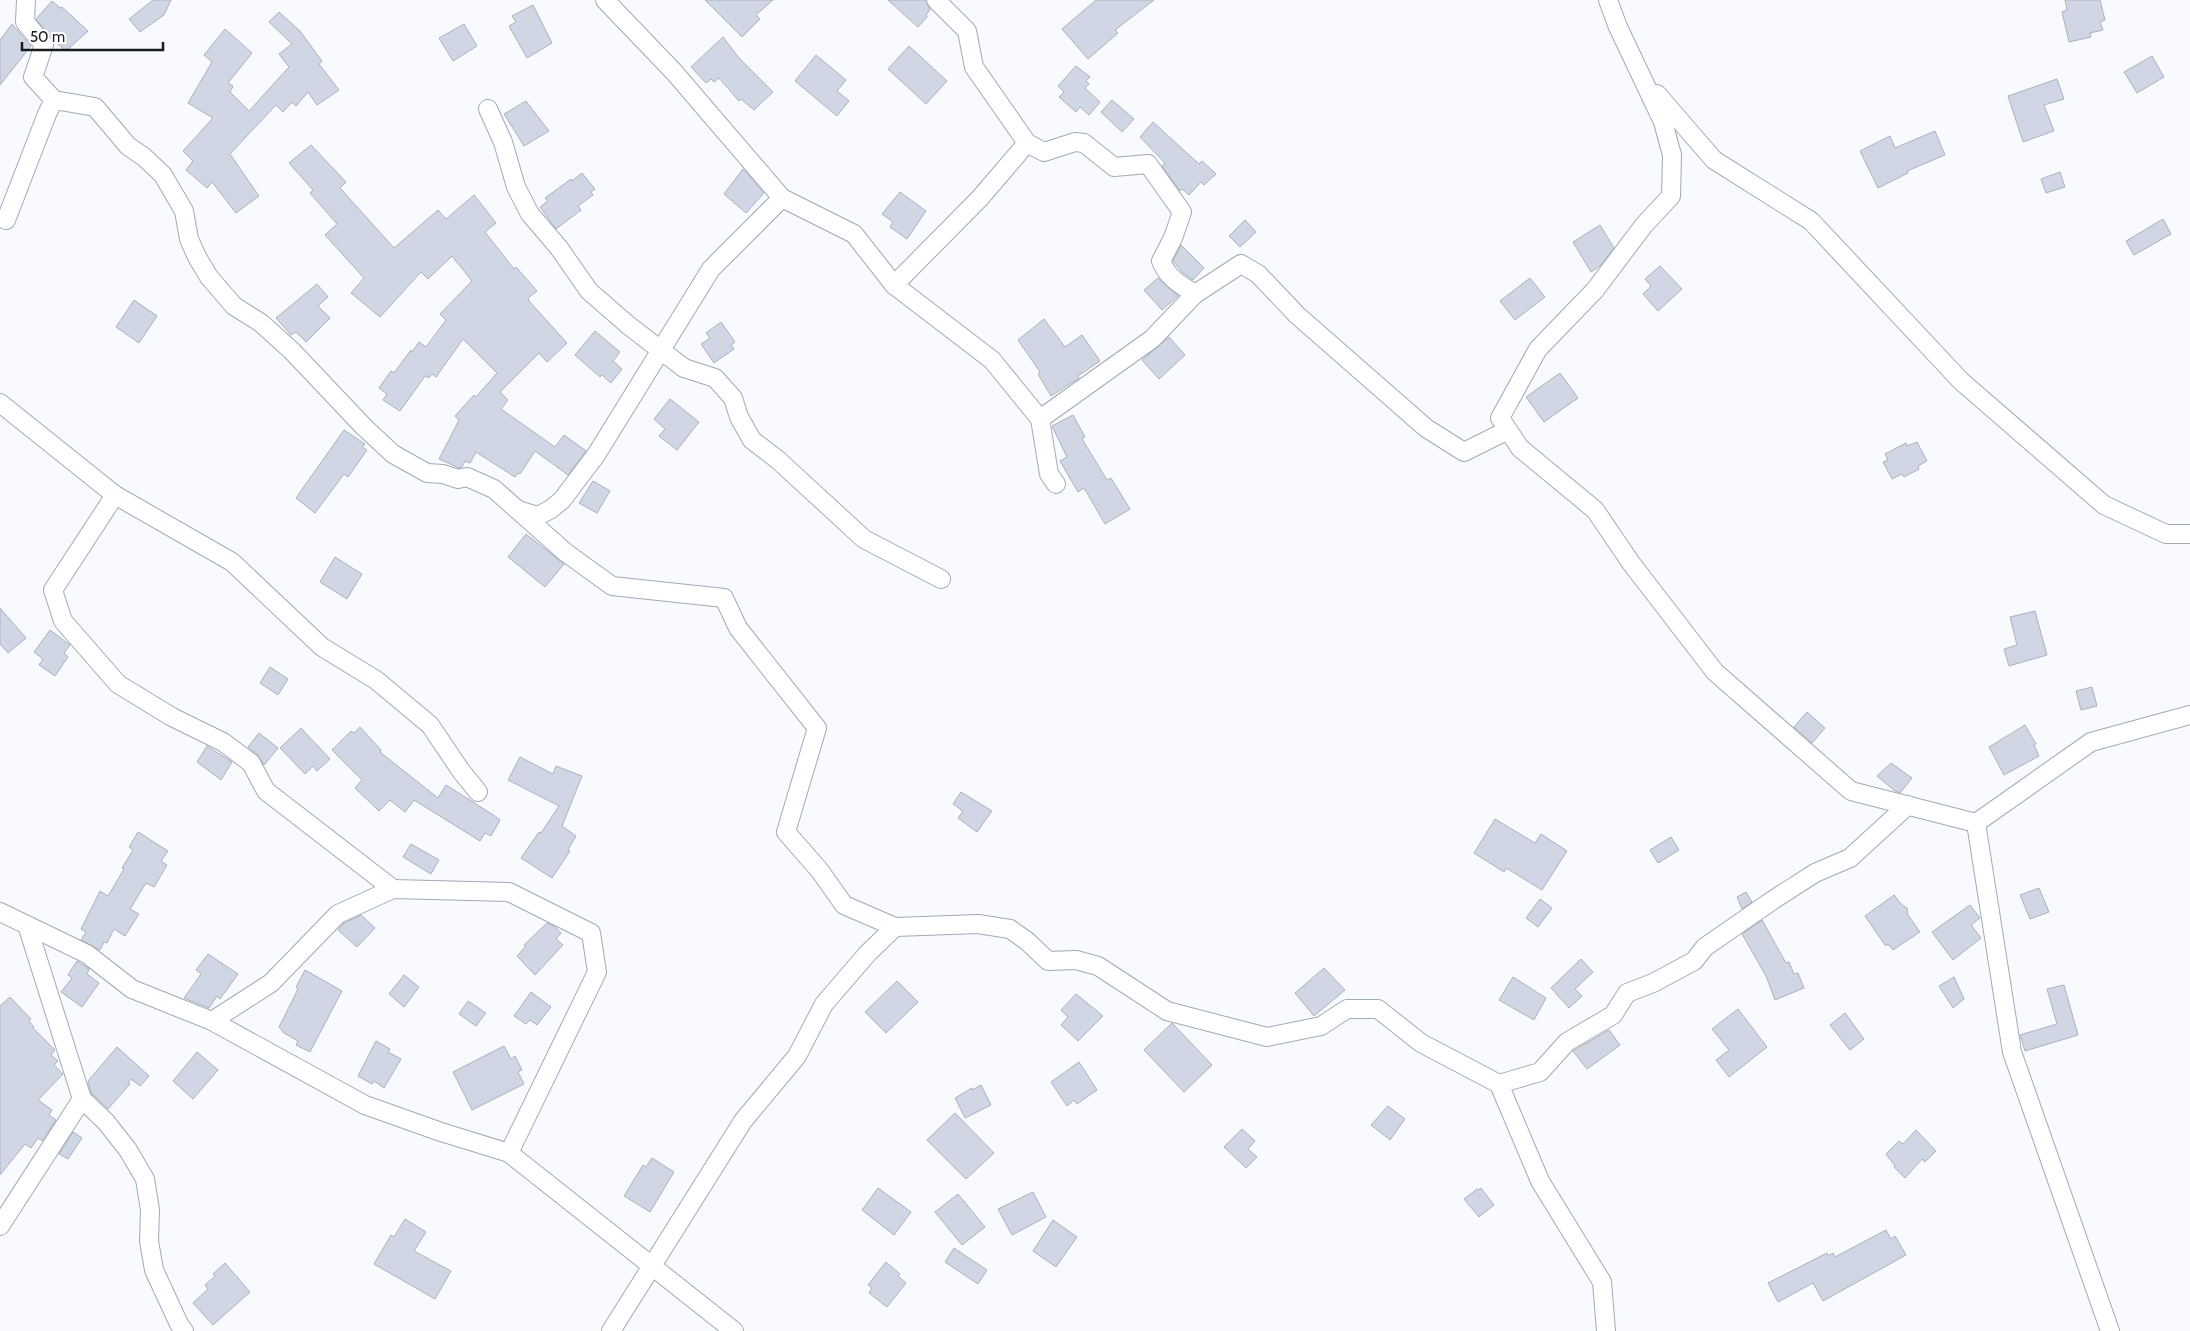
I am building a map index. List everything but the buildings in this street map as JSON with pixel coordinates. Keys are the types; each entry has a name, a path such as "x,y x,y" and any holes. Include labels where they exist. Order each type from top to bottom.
{"street":[{"path":"26,0 25,22 44,45 33,77 54,100 96,107 128,146 144,156 163,175 184,211 189,239 196,257 209,277 234,306 261,322 292,351 364,427 393,454 427,473 443,474 458,478 467,477 494,489 565,552 612,586 724,598 738,628 817,728 786,832 820,871 844,905 895,927 978,924 1010,929 1027,941 1048,962 1076,960 1098,966 1167,1011 1267,1037 1320,1026 1347,1008 1378,1009 1421,1043 1499,1084 1540,1181 1602,1282 1606,1331"},
{"path":"605,0 674,72 782,198 854,234 894,285 992,360 1040,419 1049,474 1056,484"},
{"path":"936,0 967,31 974,67 1026,143 1044,152 1075,142 1084,143 1114,167 1148,164 1182,212 1173,238 1161,261 1166,272 1174,282 1195,294"},
{"path":"1608,0 1618,27 1663,122 1672,155 1671,196 1644,225 1595,290 1538,349 1500,418 1520,448 1595,510 1632,563 1715,672 1851,791 1976,823 2091,742 2190,715"},
{"path":"1642,77 1714,160 1812,222 1961,381 2104,505 2166,534 2190,534"},
{"path":"6,220 54,100"},
{"path":"488,109 503,142 516,187 530,214 559,248 590,291 662,352 684,368 715,378 733,398 739,417 752,440 778,460 864,539 941,579"},
{"path":"894,285 980,198 1026,143"},
{"path":"518,510 538,516 562,500 596,455 662,352 711,269 782,198"},
{"path":"1040,419 1152,339 1195,294 1241,264 1258,274 1297,315 1426,428 1464,452 1508,430"},
{"path":"0,403 115,495 232,562 322,647 376,680 430,724 478,792"},
{"path":"115,495 53,590 63,621 118,684 172,717 223,742 251,763 266,792 393,889"},
{"path":"1499,1084 1540,1072 1567,1042 1613,1016 1627,993 1653,983 1694,961 1705,947 1773,900 1815,873 1850,858 1908,806"},
{"path":"1976,823 2012,1052 2110,1331"},
{"path":"212,1021 271,983 338,914 393,889 509,892 591,933 597,972 509,1153"},
{"path":"0,912 87,954 132,989 212,1021 365,1105 441,1132 509,1153 652,1264 734,1331"},
{"path":"27,925 82,1099 106,1122 128,1150 145,1179 150,1210 149,1241 154,1270 184,1331"},
{"path":"610,1331 743,1121 797,1056 824,1004 868,953 895,927"},
{"path":"0,1226 82,1099"}]}
